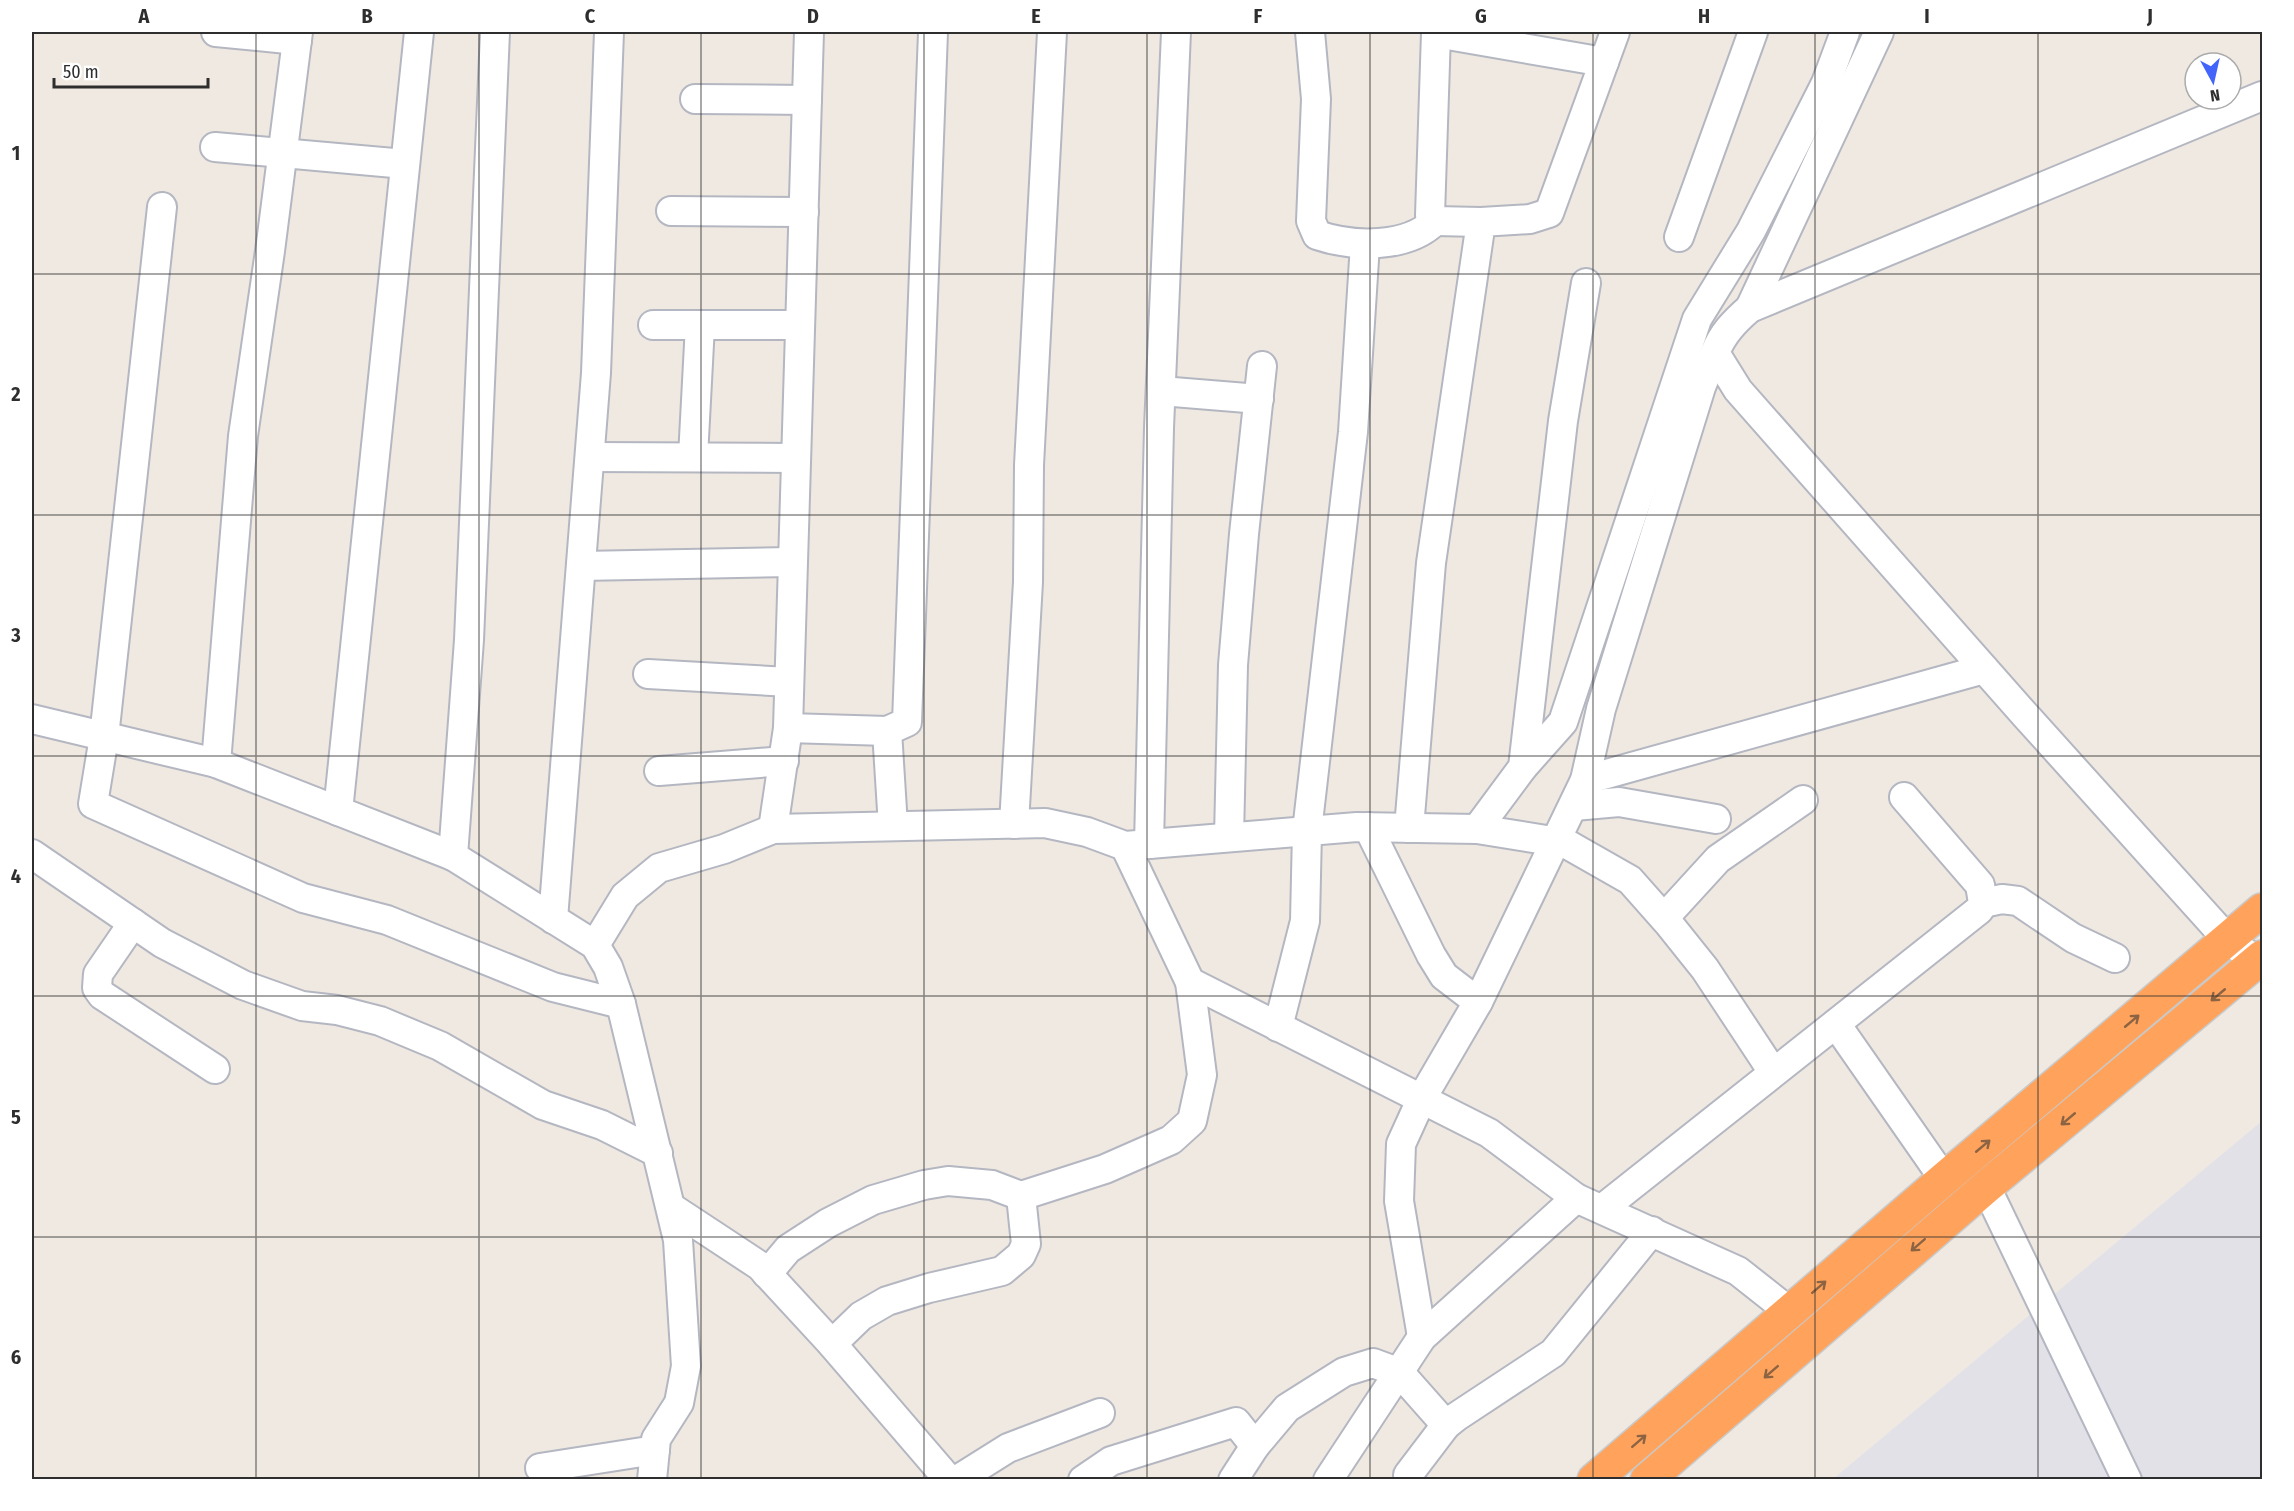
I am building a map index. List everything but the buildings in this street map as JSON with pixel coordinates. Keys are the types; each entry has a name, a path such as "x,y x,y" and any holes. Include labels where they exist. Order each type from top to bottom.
{"highway":[{"path":"1594,1479 2262,910"},
{"path":"1647,1479 1986,1187 2260,959"}],"street":[{"path":"216,32 297,36 243,436 216,763"},
{"path":"338,811 419,32"},
{"path":"453,856 469,640 495,32"},
{"path":"553,919 596,373 609,32"},
{"path":"773,829 788,728 809,32"},
{"path":"788,728 887,731 907,722 933,32"},
{"path":"1014,824 1028,582 1029,465 1052,32"},
{"path":"767,1274 788,1249 828,1223 883,1197 924,1185 948,1181 992,1185 1021,1196 1105,1169 1149,1150 1171,1140 1192,1121 1202,1075 1190,982 1137,845 1161,391 1176,32"},
{"path":"1310,32 1316,99 1311,221 1317,235 1335,241 1365,244 1408,237 1426,230 1435,221 1481,222 1530,219 1549,213 1615,32"},
{"path":"1435,221 1429,208 1433,32 1604,62"},
{"path":"1679,237 1753,32"},
{"path":"1477,829 1523,767 1563,722 1697,319 1751,231 1826,82 1845,32"},
{"path":"1750,308 1879,32"},
{"path":"1422,1337 1399,1201 1401,1144 1422,1098 1478,1002 1585,780 1601,709 1701,387 1719,342 1731,326 1750,308 2262,96"},
{"path":"695,99 807,100"},
{"path":"215,147 405,164"},
{"path":"162,207 104,737 93,804 303,898 387,920 553,987 621,1004"},
{"path":"671,212 804,212"},
{"path":"1409,828 1431,562 1481,222"},
{"path":"1278,1027 1304,933 1306,831 1353,432 1365,244"},
{"path":"1523,767 1563,421 1586,283"},
{"path":"653,325 800,325"},
{"path":"693,457 700,325"},
{"path":"1715,353 1738,390 1984,669 2228,940 2260,959"},
{"path":"1228,837 1233,665 1262,366"},
{"path":"1161,391 1259,399"},
{"path":"590,457 796,458"},
{"path":"581,566 792,562"},
{"path":"1585,780 1984,669"},
{"path":"648,674 789,682"},
{"path":"32,719 216,763 453,856 595,945 608,967 621,1004 678,1240 686,1366 678,1403 656,1438 652,1479"},
{"path":"887,731 893,826"},
{"path":"659,771 784,761"},
{"path":"1328,1479 1422,1337 1589,1203 1773,1072 1979,910 1983,903 1980,885 1904,797"},
{"path":"1664,918 1718,859 1803,800"},
{"path":"1574,806 1619,802 1716,819"},
{"path":"595,945 625,896 658,868 724,849 773,829 1045,823 1137,845 1368,827 1477,829 1565,843 1630,880 1705,969 1773,1072"},
{"path":"1368,827 1431,955 1444,976 1478,1002"},
{"path":"32,854 162,943 243,985 302,1006 337,1010 380,1022 440,1046 543,1105 602,1125 658,1153"},
{"path":"1983,903 2002,899 2018,901 2073,938 2115,958"},
{"path":"133,923 98,974 97,988 102,995 215,1070"},
{"path":"1190,982 1489,1133 1589,1203 1738,1271 1790,1312"},
{"path":"1836,1024 1944,1179"},
{"path":"1986,1187 2127,1479"},
{"path":"832,1344 861,1316 887,1301 929,1288 1002,1271 1021,1255 1026,1244 1021,1196"},
{"path":"672,1208 760,1266 832,1344 949,1479"},
{"path":"1406,1478 1446,1425 1552,1353 1652,1231"},
{"path":"1233,1479 1255,1446 1287,1408 1344,1372 1373,1363 1400,1372 1446,1425"},
{"path":"957,1479 1008,1448 1100,1413"},
{"path":"1083,1479 1111,1461 1236,1422 1255,1446"},
{"path":"540,1468 655,1450"}],"shaded area":[{"path":"2262,1121 2262,1479 1833,1479"}]}
